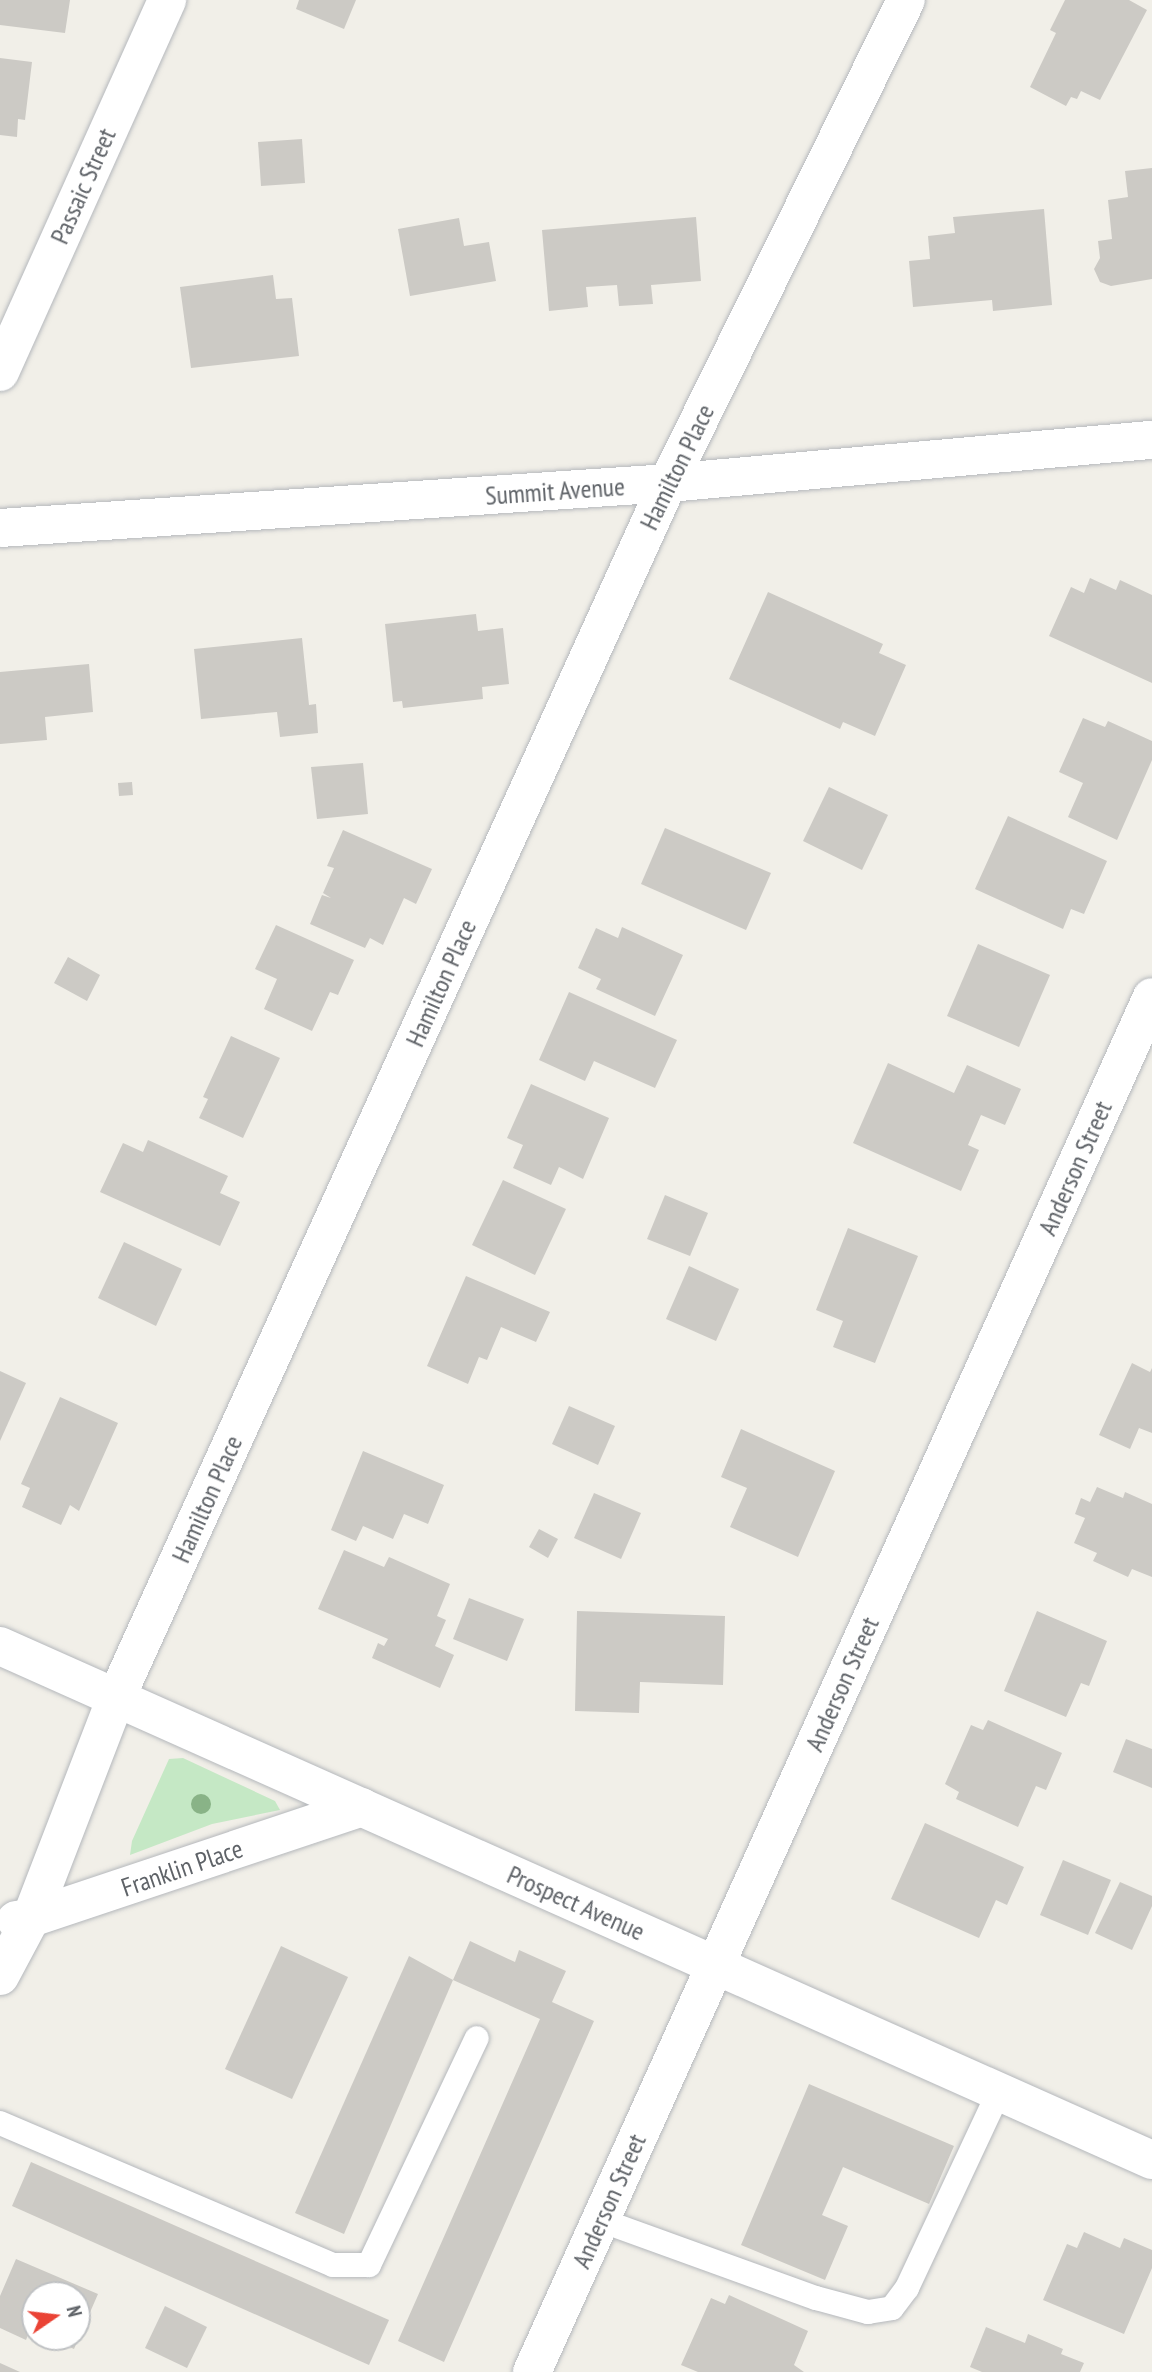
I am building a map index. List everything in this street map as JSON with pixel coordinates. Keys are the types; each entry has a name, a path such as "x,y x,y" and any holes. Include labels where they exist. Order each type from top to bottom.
{"street":[{"name":"Passaic Street","path":"0,372 167,0"},
{"name":"Hamilton Place","path":"0,1976 16,1920 668,483 906,0"},
{"name":"Summit Avenue","path":"0,528 668,483 1152,440"},
{"name":"Anderson Street","path":"532,2372 1152,997"},
{"name":"Prospect Avenue","path":"0,1646 1152,2160"},
{"name":"Franklin Place","path":"16,1920 362,1807"}],"lane":[{"path":"0,2123 333,2265 369,2264 477,2038"},
{"path":"600,2220 817,2298 868,2312 892,2308 907,2288 999,2092"}],"green space":[{"path":"183,1758 275,1801 280,1810 212,1824 130,1855 132,1841 169,1759"}],"building":[{"path":"0,0 70,0 65,33 0,25"},
{"path":"299,0 356,0 344,29 296,9"},
{"path":"1065,0 1129,0 1147,10 1100,100 1081,91 1077,99 1071,97 1066,106 1030,87 1056,33 1050,30"},
{"path":"0,58 32,62 25,120 18,119 17,137 0,135"},
{"path":"302,139 305,183 261,186 258,142"},
{"path":"1152,168 1152,279 1111,286 1100,282 1094,269 1100,258 1098,241 1112,239 1108,200 1128,197 1125,171"},
{"path":"1044,209 1052,305 993,311 992,300 913,307 909,261 930,259 928,236 955,233 953,217"},
{"path":"696,217 701,281 651,285 653,304 619,306 617,285 586,287 588,307 549,311 542,230"},
{"path":"459,218 464,246 489,242 496,281 410,296 398,229"},
{"path":"273,275 276,299 292,298 299,356 191,368 180,287"},
{"path":"1090,578 1116,590 1120,580 1152,595 1152,683 1049,636 1071,587 1084,593"},
{"path":"768,592 883,644 879,653 906,665 875,736 843,722 840,729 729,679"},
{"path":"476,614 478,631 503,628 509,684 482,687 483,699 403,708 402,701 393,702 385,624"},
{"path":"302,638 309,705 316,704 318,733 280,737 277,712 201,719 194,649"},
{"path":"89,664 93,712 45,717 47,740 0,744 0,672"},
{"path":"1083,718 1105,727 1108,721 1152,741 1152,760 1117,840 1068,817 1083,783 1059,772"},
{"path":"363,763 368,814 317,819 311,767"},
{"path":"132,782 133,795 119,796 118,783"},
{"path":"829,787 888,815 862,870 803,841"},
{"path":"1008,816 1107,861 1084,914 1071,909 1063,929 975,889"},
{"path":"665,828 771,873 746,930 641,884"},
{"path":"343,830 432,869 416,904 404,898 383,945 370,938 365,948 310,924 322,895 331,898 323,893 334,868 327,866"},
{"path":"276,925 354,960 338,995 330,992 312,1031 264,1009 277,979 255,969"},
{"path":"622,927 683,955 655,1016 596,989 601,979 578,968 596,928 618,938"},
{"path":"978,944 1050,975 1019,1047 947,1016"},
{"path":"68,957 100,975 87,1001 54,983"},
{"path":"569,992 677,1040 655,1088 594,1061 585,1081 539,1060"},
{"path":"231,1036 280,1058 243,1138 199,1118 208,1099 203,1097"},
{"path":"888,1063 954,1093 967,1065 1021,1089 1005,1125 981,1115 968,1145 979,1150 961,1191 853,1143"},
{"path":"531,1084 609,1118 583,1179 559,1167 551,1185 513,1168 523,1145 507,1138"},
{"path":"148,1140 228,1176 220,1193 240,1202 220,1246 100,1192 123,1143 143,1152"},
{"path":"503,1180 566,1209 535,1275 472,1245"},
{"path":"665,1195 708,1213 690,1256 647,1239"},
{"path":"848,1228 918,1256 875,1363 833,1347 843,1321 816,1310"},
{"path":"124,1242 182,1269 156,1326 98,1298"},
{"path":"689,1266 739,1289 716,1341 666,1319"},
{"path":"466,1276 550,1312 536,1342 501,1327 487,1360 479,1357 468,1384 427,1366"},
{"path":"1132,1363 1150,1372 1152,1368 1152,1433 1139,1428 1130,1449 1099,1435"},
{"path":"0,1371 26,1383 0,1441"},
{"path":"60,1397 118,1423 79,1511 70,1505 61,1525 22,1507 30,1488 21,1484"},
{"path":"569,1406 615,1426 598,1465 552,1444"},
{"path":"741,1429 835,1471 798,1557 730,1527 747,1488 721,1477"},
{"path":"363,1451 444,1485 428,1524 404,1514 393,1539 363,1526 356,1541 331,1530"},
{"path":"1097,1487 1123,1498 1125,1492 1152,1504 1152,1577 1132,1569 1128,1577 1093,1561 1097,1553 1074,1543 1085,1518 1075,1514 1081,1498 1090,1502"},
{"path":"594,1493 641,1513 621,1559 574,1538"},
{"path":"539,1529 558,1539 548,1558 529,1547"},
{"path":"344,1550 384,1567 389,1557 450,1584 437,1616 446,1620 435,1646 454,1655 440,1688 372,1658 378,1643 384,1646 388,1639 318,1609"},
{"path":"469,1598 524,1619 507,1661 453,1639"},
{"path":"577,1611 725,1616 723,1685 640,1682 639,1713 575,1711"},
{"path":"1037,1611 1107,1641 1089,1686 1081,1683 1066,1717 1004,1691"},
{"path":"988,1720 1062,1753 1046,1790 1036,1786 1018,1827 956,1799 959,1792 945,1784 971,1725 983,1730"},
{"path":"1126,1739 1152,1749 1152,1788 1113,1772"},
{"path":"925,1823 1024,1867 1007,1905 996,1900 979,1938 891,1899"},
{"path":"1063,1860 1111,1880 1088,1935 1040,1915"},
{"path":"1120,1882 1152,1896 1152,1906 1132,1950 1095,1933"},
{"path":"470,1941 515,1962 519,1950 566,1971 552,2002 594,2021 444,2362 398,2341 540,2019 453,1980"},
{"path":"281,1946 348,1977 292,2099 225,2069"},
{"path":"409,1956 453,1980 344,2234 295,2213"},
{"path":"809,2084 954,2146 929,2204 843,2167 822,2215 848,2226 825,2280 741,2245"},
{"path":"31,2162 389,2320 369,2365 12,2206"},
{"path":"1084,2232 1120,2248 1124,2238 1152,2250 1152,2268 1124,2334 1043,2300 1067,2244 1077,2248"},
{"path":"16,2259 68,2281 21,2281 21,2338 0,2328 0,2296"},
{"path":"91,2291 98,2294 91,2310"},
{"path":"729,2295 808,2331 794,2365 804,2372 698,2372 681,2365 711,2298 725,2304"},
{"path":"165,2306 207,2327 187,2368 145,2348"},
{"path":"986,2327 1025,2343 1028,2334 1063,2349 1061,2354 1084,2363 1080,2372 982,2372 970,2367"},
{"path":"0,2363 20,2372 0,2372"}]}
